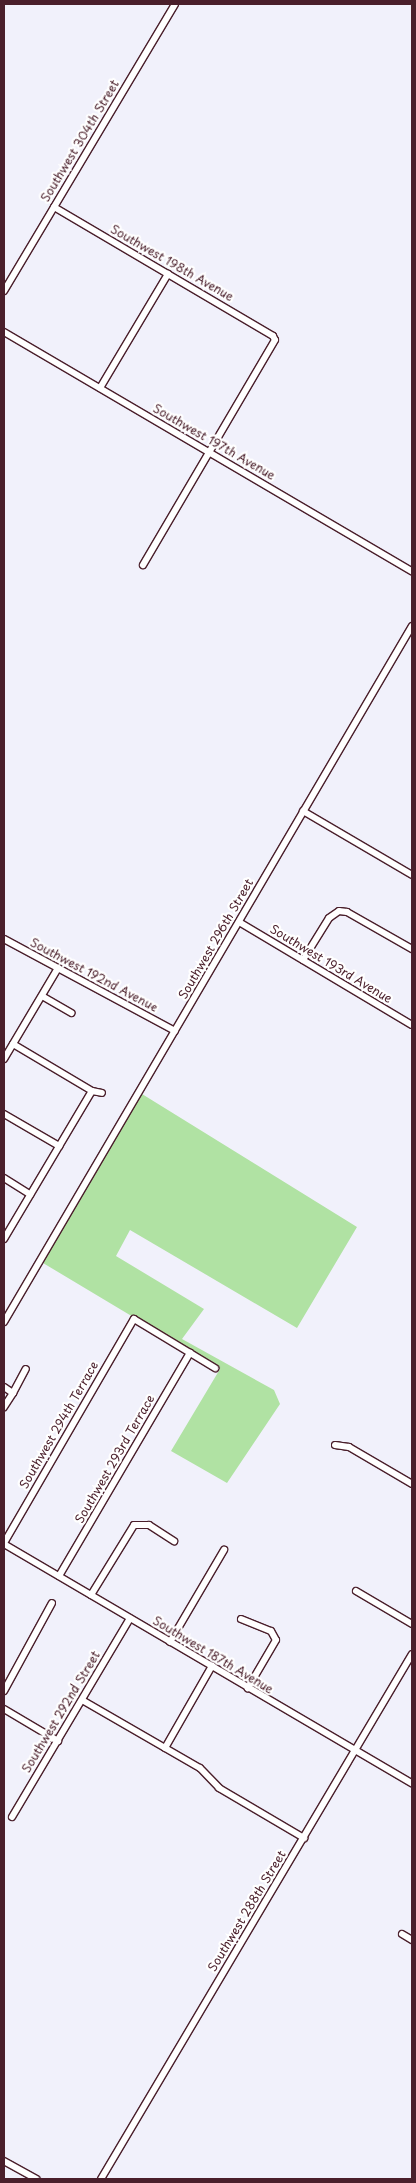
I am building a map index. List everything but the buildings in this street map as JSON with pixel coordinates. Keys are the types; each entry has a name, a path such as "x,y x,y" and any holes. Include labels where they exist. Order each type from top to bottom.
{"street":[{"name":"Southwest 304th Street","path":"4,290 175,4"},
{"name":"Southwest 198th Avenue","path":"54,207 274,336 275,340 211,453"},
{"path":"100,388 168,274"},
{"name":"Southwest 197th Avenue","path":"4,332 412,571"},
{"path":"143,565 211,453"},
{"name":"Southwest 296th Street","path":"4,1322 412,626"},
{"path":"303,811 412,875"},
{"path":"303,960 336,912 347,912 412,950"},
{"name":"Southwest 193rd Avenue","path":"239,922 412,1025"},
{"name":"Southwest 192nd Avenue","path":"4,939 175,1031"},
{"path":"4,1059 58,968"},
{"path":"42,996 71,1013"},
{"path":"13,1044 92,1090 102,1093"},
{"path":"4,1239 92,1090"},
{"path":"4,1114 59,1146"},
{"path":"4,1178 30,1194"},
{"name":"Southwest 294th Terrace","path":"4,1543 134,1319 190,1353"},
{"path":"190,1353 215,1368"},
{"name":"Southwest 293rd Terrace","path":"59,1576 190,1353"},
{"path":"4,1407 26,1369"},
{"path":"4,1387 12,1393"},
{"path":"335,1445 349,1447 412,1484"},
{"path":"91,1595 131,1528 137,1524 145,1524 174,1541"},
{"name":"Southwest 187th Avenue","path":"4,1543 412,1783"},
{"path":"170,1642 224,1550"},
{"path":"356,1591 412,1624"},
{"path":"4,1691 52,1603"},
{"name":"Southwest 292nd Street","path":"12,1817 130,1618"},
{"path":"241,1618 271,1631 276,1640 248,1688"},
{"name":"Southwest 288th Street","path":"101,2179 412,1654"},
{"path":"165,1748 212,1666"},
{"path":"82,1700 200,1768 230,1795 304,1838"},
{"path":"4,1709 58,1741"},
{"path":"402,1934 412,1940"},
{"path":"4,2161 36,2179"}],"green space":[{"path":"142,1094 357,1227 297,1328 130,1230 116,1256 204,1309 182,1339 274,1390 280,1404 227,1483 171,1451 220,1369 43,1263"}]}
